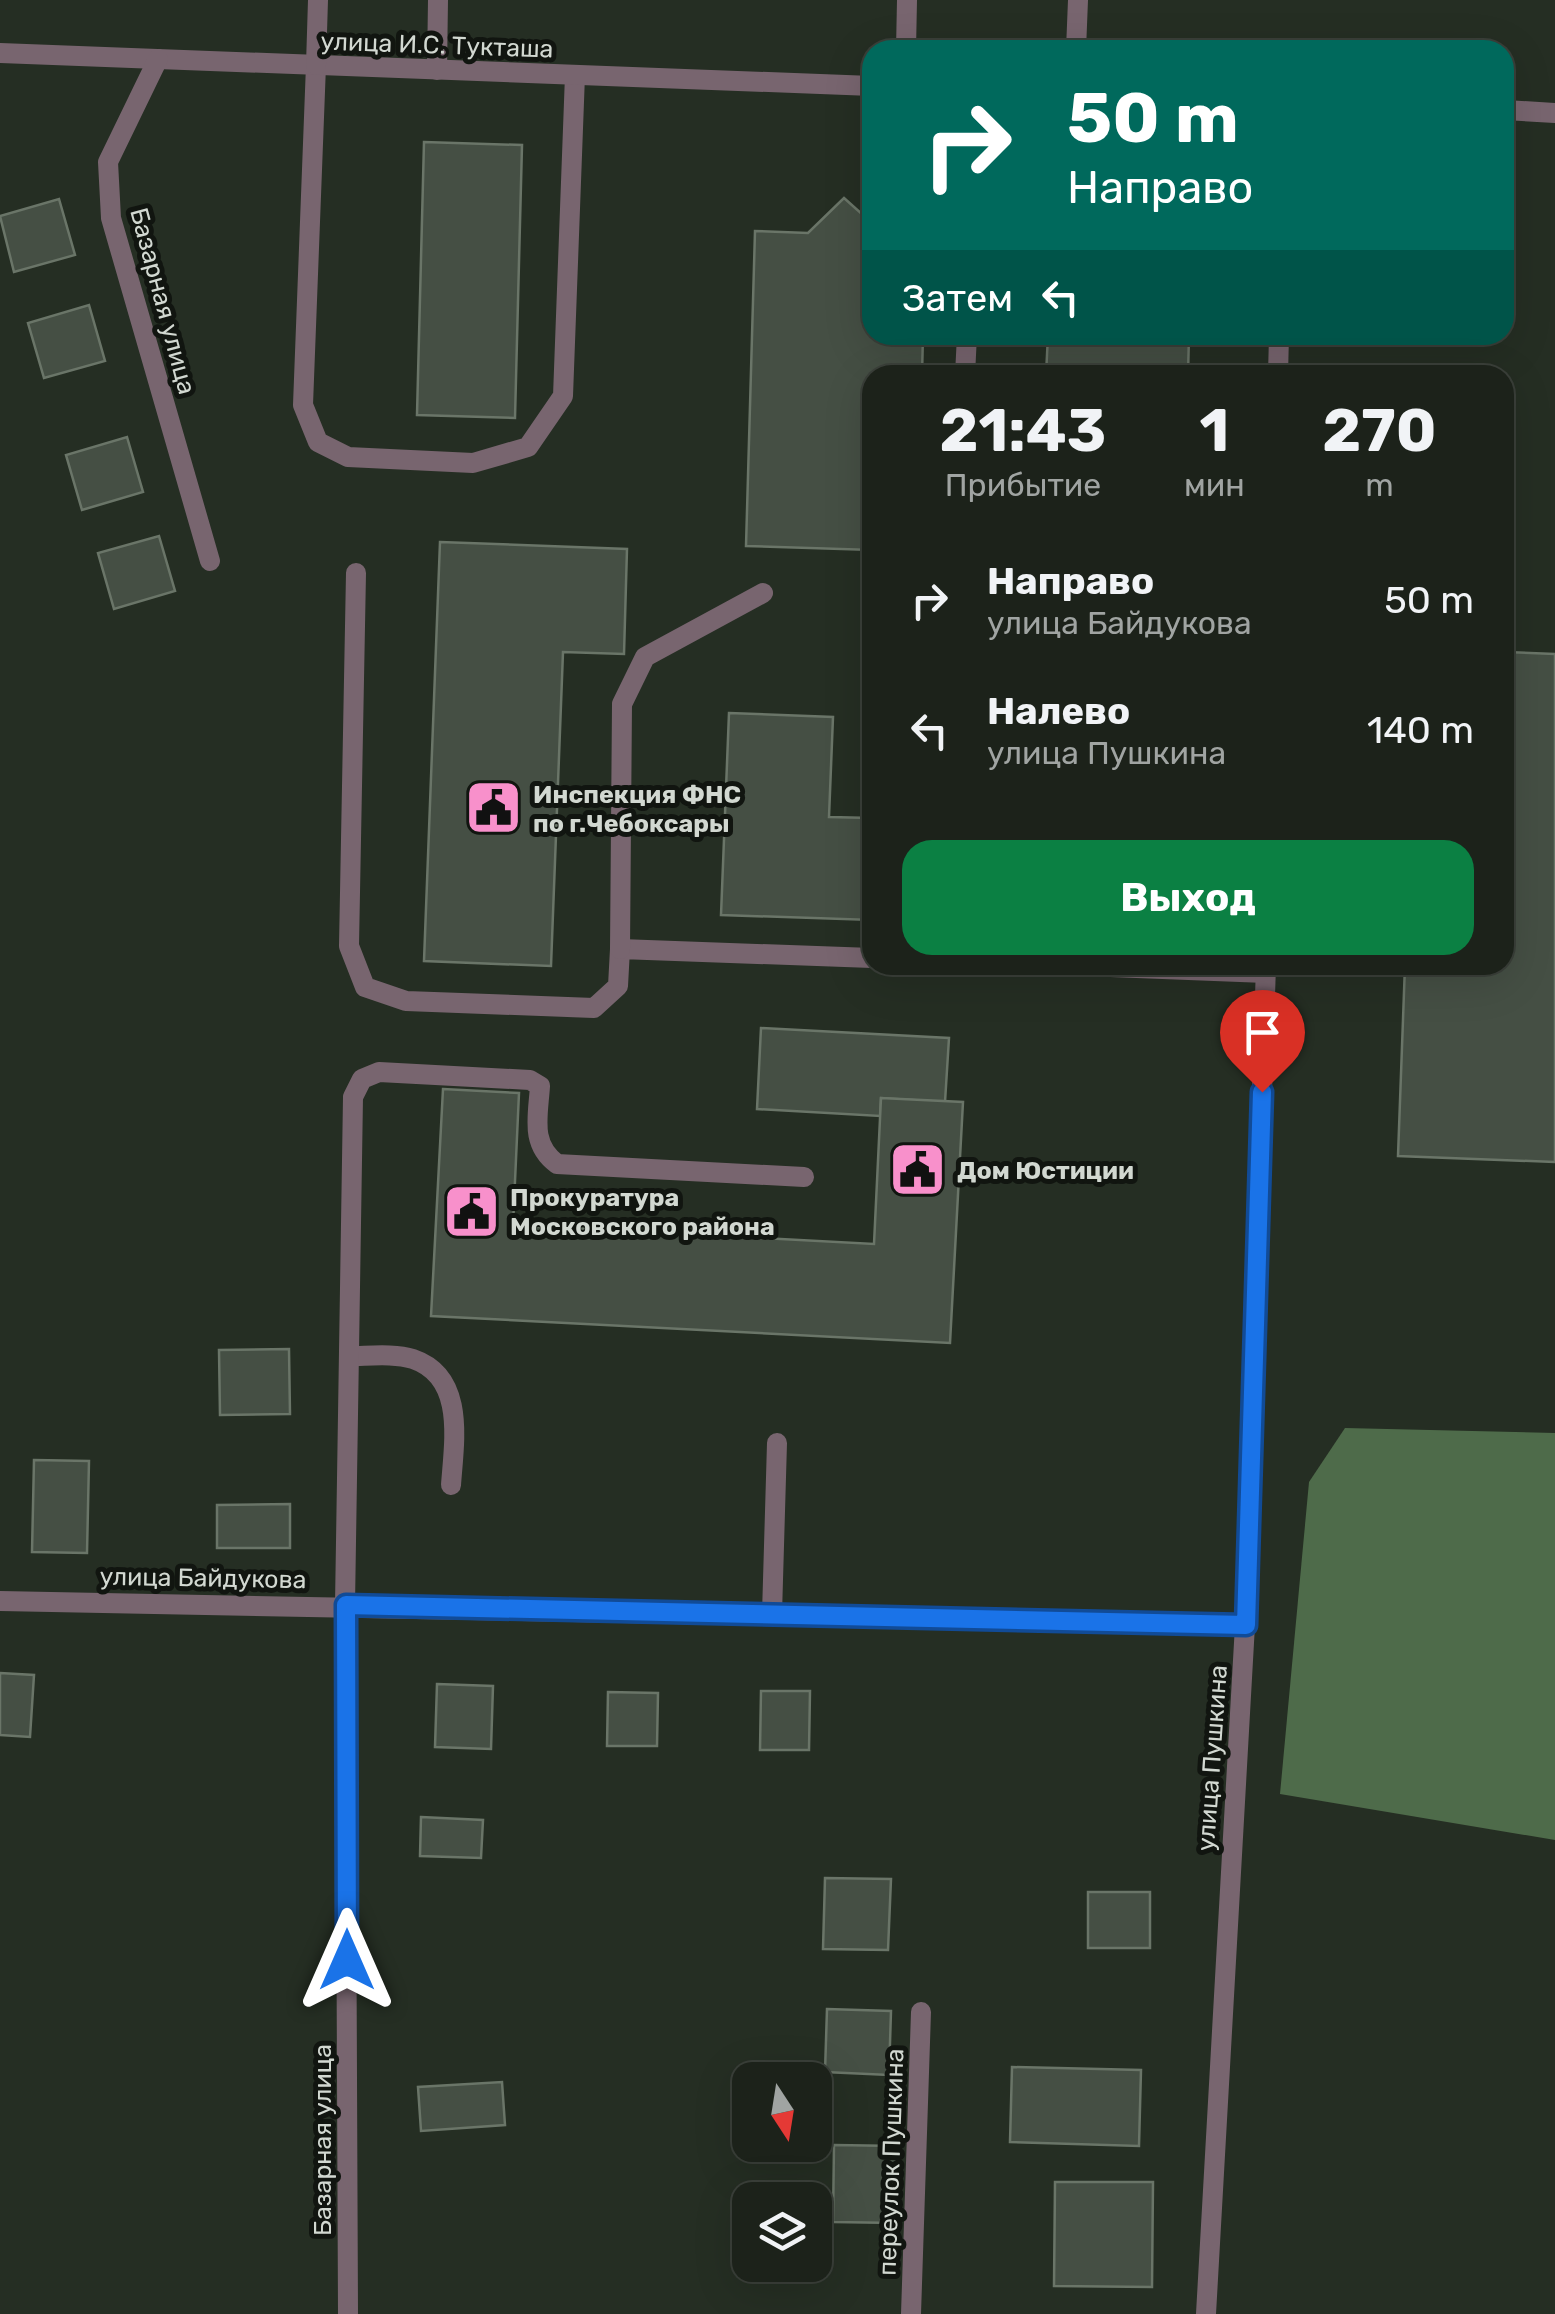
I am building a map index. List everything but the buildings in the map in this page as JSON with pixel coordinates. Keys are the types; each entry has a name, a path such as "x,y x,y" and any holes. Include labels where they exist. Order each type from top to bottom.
{"street":[{"path":"318,0 303,404 318,442 348,457 472,463 528,447 563,396 575,75"},
{"path":"436,70 438,0"},
{"path":"906,40 907,0"},
{"path":"1076,40 1078,0"},
{"name":"улица И.С. Тукташа","path":"0,53 862,86"},
{"name":"Базарная улица","path":"158,59 108,162 111,218 210,561"},
{"path":"1514,110 1555,112"},
{"path":"356,574 349,946 365,987 406,1001 594,1008 618,986 622,704 645,657 763,594"},
{"path":"620,949 862,958"},
{"name":"улица Пушкина","path":"1206,2314 1246,1625 1266,975"},
{"name":"Базарная улица","path":"348,2314 346,1605 353,1097 362,1079 379,1072 530,1080 540,1086 536,1133 541,1152 557,1164 804,1176"},
{"path":"349,1356 410,1358 434,1369 449,1392 454,1422 451,1485"},
{"path":"772,1614 777,1443"},
{"name":"улица Байдукова","path":"0,1602 346,1605 1246,1625"},
{"name":"переулок Пушкина","path":"911,2314 921,2012"}],"green space":[{"path":"1345,1428 1555,1433 1555,1840 1280,1794 1309,1482"}],"place":[{"name":"Инспекция ФНС по г.Чебоксары","path":"494,808"},
{"name":"Дом Юстиции","path":"918,1170"},
{"name":"Прокуратура Московского района","path":"471,1211"}],"route":[{"path":"347,1960 346,1605 1246,1625 1262,1092"}]}
